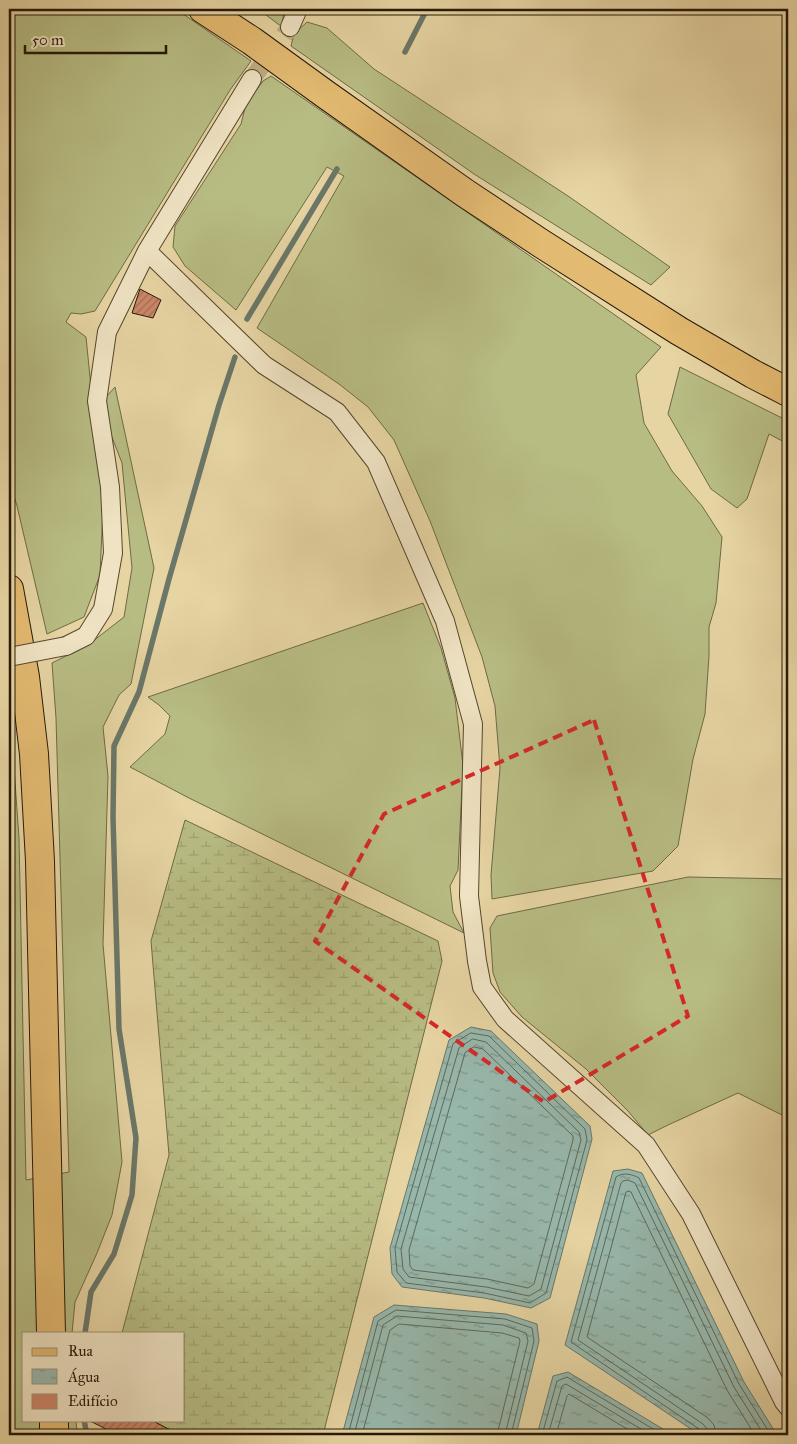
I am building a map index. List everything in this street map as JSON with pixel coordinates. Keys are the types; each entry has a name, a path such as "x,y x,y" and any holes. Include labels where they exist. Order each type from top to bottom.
{"main road":[{"path":"203,9 252,40 465,193 542,244 679,330 788,392"},
{"path":"216,9 252,40"},
{"path":"9,589 25,678 34,754 40,861 51,1332"},
{"path":"54,1422 54,1435"}],"street":[{"path":"290,26 298,9"},
{"path":"9,657 66,646 86,636 103,609 113,553 110,487 97,402 107,332 146,250 252,79"},
{"path":"146,250 264,365 337,412 376,462 445,621 473,724 469,896 482,987 505,1019 646,1145 691,1214 788,1407"}],"highlighted area":[{"path":"594,720 688,1016 544,1102 315,941 384,814"}],"green space":[{"path":"9,9 176,9 251,61 230,90 95,311 81,314 71,313 66,322 86,337 103,508 100,575 84,617 47,634 9,479"},
{"path":"258,9 284,9 282,27"},
{"path":"307,22 327,28 374,69 568,196 670,267 651,285 474,174 291,46 294,34"},
{"path":"271,76 661,347 636,375 644,423 672,471 702,506 722,537 716,603 709,627 705,714 693,759 678,846 653,871 492,899 491,875 500,768 495,706 482,657 430,521 394,440 368,407 339,384 257,328 344,176 327,167 236,310 185,266 173,247 175,226 241,124 246,104 263,81"},
{"path":"680,367 788,421 788,444 769,434 747,499 737,508 711,489 668,414"},
{"path":"115,387 154,568 131,684 119,695 103,727 108,776 103,944 122,1162 112,1215 75,1302 72,1332 22,1332 22,1422 76,1422 77,1435 15,1435 9,1365 9,715 19,838 26,1180 69,1172 56,718 52,663 88,645 124,617 132,568 122,463 103,414 106,397"},
{"path":"423,603 441,648 455,698 463,765 458,870 450,886 453,912 464,933 189,798 130,767 165,734 170,716 148,697"},
{"path":"185,820 438,941 442,961 323,1435 180,1435 155,1422 185,1422 185,1332 122,1332 169,1155 151,941"},
{"path":"688,877 788,879 788,1118 738,1093 648,1135 628,1111 586,1069 522,1017 500,992 493,973 490,928 497,916"}],"water":[{"path":"471,1027 491,1031 590,1126 592,1139 550,1298 531,1308 484,1298 402,1287 392,1274 390,1248 449,1040"},
{"path":"628,1169 642,1173 744,1382 777,1435 700,1435 565,1345 613,1171"},
{"path":"394,1305 506,1314 537,1324 539,1341 516,1435 342,1435 374,1317"},
{"path":"568,1372 673,1435 537,1435 553,1376"}],"building":[{"path":"140,289 161,300 153,318 132,313"},
{"path":"92,1422 155,1422 180,1435 118,1435"}],"waterway":[{"path":"405,52 427,9"},
{"path":"247,319 337,169"},
{"path":"85,1332 91,1292 114,1254 132,1195 136,1138 119,1029 113,817 114,746 139,692 169,579 219,405 235,357"},
{"path":"84,1422 87,1435"}],"tunnel":[{"path":"252,79 290,27"}]}
